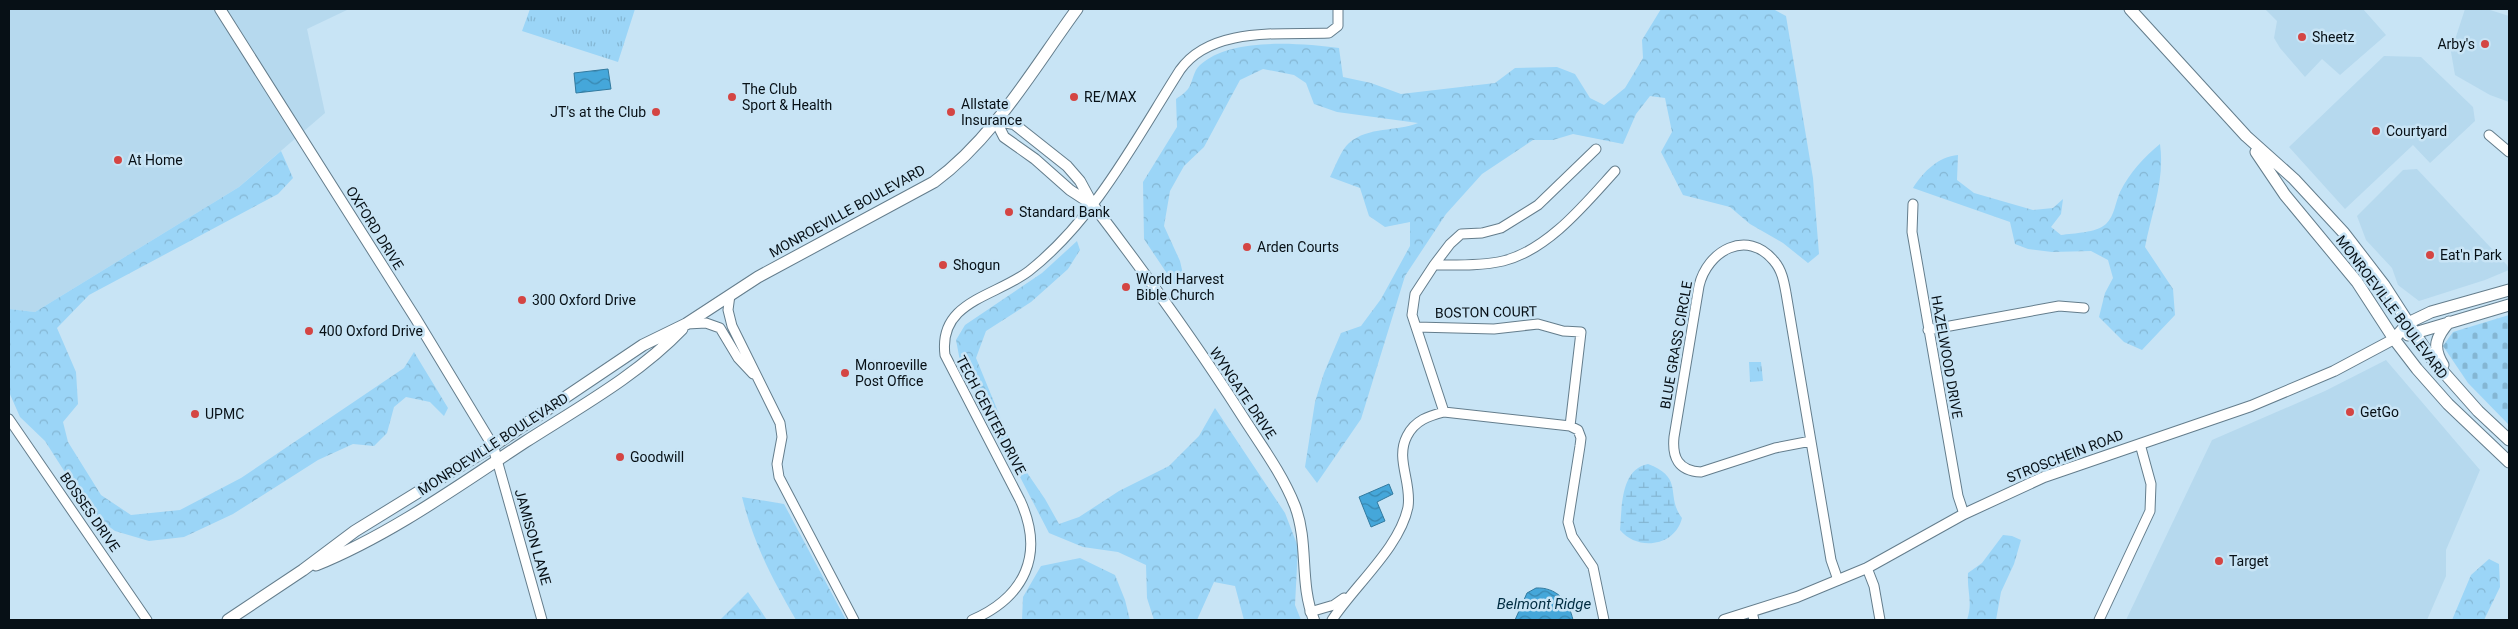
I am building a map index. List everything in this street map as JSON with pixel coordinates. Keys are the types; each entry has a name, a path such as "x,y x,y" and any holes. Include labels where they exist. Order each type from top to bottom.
{"main road":[{"name":"MONROEVILLE BOULEVARD","path":"228,620 303,570 355,532 493,446 643,345 686,324 775,268 934,182 967,154 996,121 1077,9"},
{"name":"MONROEVILLE BOULEVARD","path":"2130,9 2246,136 2294,179 2344,234 2384,285 2410,328 2454,386 2509,440"},
{"name":"MONROEVILLE BOULEVARD","path":"2246,136 2286,195 2357,282 2394,339 2432,387 2509,462"},
{"name":"STROSCHEIN ROAD","path":"2394,339 2431,312 2509,290"},
{"name":"STROSCHEIN ROAD","path":"2410,328 2449,322 2509,305"},
{"path":"2449,322 2437,338 2435,349 2454,386"},
{"name":"MONROEVILLE BOULEVARD","path":"303,570 326,561 386,530 497,460 650,358 686,324"}],"street":[{"name":"TECH CENTER DRIVE","path":"972,620 1000,605 1016,588 1028,563 1032,536 1020,500 945,355 944,336 955,314 969,304 1015,280 1045,257 1093,204 1180,70 1195,53 1217,41 1238,37 1329,33 1338,26 1338,9"},
{"name":"OXFORD DRIVE","path":"220,10 416,319 493,446 497,460"},
{"name":"WYNGATE DRIVE","path":"996,121 1004,137 1035,159 1070,190 1093,204"},
{"name":"WYNGATE DRIVE","path":"996,121 1014,124 1067,166 1080,181 1093,204 1216,375 1285,485 1300,519 1305,556 1306,594 1312,616"},
{"path":"2489,135 2509,152"},
{"path":"1444,412 1412,315 1412,302 1434,265 1450,244 1461,234 1482,233 1501,228 1538,205 1596,149"},
{"path":"1434,265 1494,263 1520,254 1569,221 1615,171"},
{"name":"HAZELWOOD DRIVE","path":"1912,204 1912,232 1928,330 1958,496 1964,514"},
{"name":"BLUE GRASS CIRCLE","path":"1811,442 1775,448 1701,472 1689,471 1675,460 1673,454 1674,437 1700,281 1709,262 1721,252 1737,246 1753,247 1768,254 1779,267 1786,293 1831,560 1838,580"},
{"path":"730,295 728,310 732,326 782,429 777,464 779,477 854,620"},
{"path":"1928,330 2059,306 2084,308"},
{"path":"686,324 706,322 720,328 738,358 758,380"},
{"name":"BOSTON COURT","path":"1416,327 1494,328 1538,324 1563,331 1581,332 1570,426"},
{"name":"STROSCHEIN ROAD","path":"1724,620 1753,616 1867,568 1964,514 2044,477 2251,406 2334,370 2394,339"},
{"path":"1332,620 1387,551 1403,522 1409,498 1402,455 1406,437 1417,422 1426,417 1444,412 1570,426 1578,430 1581,438 1568,522 1572,536 1593,567 1604,620"},
{"name":"BOSSES DRIVE","path":"9,419 147,620"},
{"path":"2100,620 2150,511 2151,484 2140,444"},
{"name":"JAMISON LANE","path":"497,460 542,620"},
{"path":"1867,568 1874,586 1880,620"},
{"path":"1312,616 1351,594"}],"shaded area":[{"path":"9,9 349,9 307,29 325,113 239,187 35,312 9,309"},
{"path":"2265,9 2363,9 2386,35 2340,75 2322,59 2305,77 2280,48 2274,38 2277,21"},
{"path":"2465,9 2487,9 2509,16 2509,102 2490,95 2455,75 2451,52"},
{"path":"2384,56 2421,57 2473,107 2475,121 2430,163 2413,145 2345,209 2289,147"},
{"path":"2417,169 2507,265 2509,270 2485,280 2419,301 2398,285 2392,268 2366,240 2357,216 2403,170"},
{"path":"2386,360 2480,470 2446,550 2446,576 2427,620 2126,620 2212,440 2325,391"}],"green space":[{"path":"530,9 635,9 618,62 522,31"},
{"path":"1661,9 1773,9 1786,16 1813,178 1819,254 1808,263 1783,243 1750,224 1730,207 1683,195 1661,152 1672,132 1665,98 1650,96 1636,114 1623,144 1573,134 1553,140 1533,140 1482,174 1446,214 1405,276 1361,419 1317,483 1305,467 1315,402 1324,373 1341,333 1361,326 1381,299 1410,246 1410,222 1385,227 1369,216 1360,188 1330,177 1343,150 1357,138 1365,134 1418,123 1337,112 1314,104 1306,83 1294,75 1263,69 1240,80 1204,147 1184,166 1170,191 1164,226 1180,261 1185,283 1174,284 1144,239 1143,182 1177,127 1176,99 1188,89 1198,67 1213,56 1247,46 1286,44 1339,48 1343,77 1371,83 1401,94 1495,83 1515,68 1557,67 1575,74 1590,98 1604,105 1625,88 1643,58 1642,40"},
{"path":"2160,144 2161,170 2145,247 2173,289 2175,315 2142,350 2124,342 2099,317 2105,293 2113,278 2108,260 2091,251 2052,252 2028,249 2015,244 2010,222 1913,188 1932,166 1951,156 1958,155 1957,180 1974,193 2033,210 2053,208 2063,199 2061,214 2051,227 2061,235 2085,232 2106,224 2113,213 2120,192 2128,178"},
{"path":"281,151 293,178 278,194 89,295 57,328 76,372 78,404 63,422 68,442 101,495 131,515 180,510 241,478 404,368 414,352 448,408 444,416 430,402 406,397 394,407 387,433 374,446 353,444 318,460 233,514 184,537 149,541 115,531 91,513 45,441 20,417 9,392 9,309 35,312 239,187"},
{"path":"1077,241 1080,250 1068,269 1031,302 986,331 976,358 1017,458 1045,499 1059,524 1079,517 1119,491 1169,466 1199,436 1215,408 1285,513 1298,547 1295,605 1301,620 1244,620 1235,586 1214,582 1197,620 1154,620 1147,598 1146,565 1118,552 1083,547 1049,533 960,361 956,340 965,325 1042,273"},
{"path":"2509,315 2509,425 2468,383 2443,346 2453,332"},
{"path":"1749,362 1761,362 1763,381 1750,382"},
{"path":"1648,464 1659,469 1671,481 1677,510 1682,518 1678,528 1672,535 1655,543 1636,541 1627,537 1620,530 1622,501 1627,482 1632,473 1639,467"},
{"path":"742,497 784,504 846,620 796,620 765,561 752,531"},
{"path":"2003,535 2021,540 2014,564 2001,592 1996,620 1967,620 1970,602 1968,573 1982,563"},
{"path":"1080,558 1115,575 1125,600 1130,620 1022,620 1023,597 1041,566"},
{"path":"2489,559 2499,564 2500,587 2484,620 2452,620 2471,575"},
{"path":"748,592 767,620 720,620"}],"water":[{"path":"608,69 611,89 576,93 574,73"},
{"path":"1389,484 1393,494 1377,502 1385,521 1371,527 1359,497"},
{"name":"Belmont Ridge","path":"1536,588 1550,590 1560,596 1565,601 1573,620 1515,620 1527,593"}],"place":[{"name":"Sheetz","path":"2302,37"},
{"name":"Arby's","path":"2485,44"},
{"name":"The Club Sport & Health","path":"732,97"},
{"name":"RE/MAX","path":"1074,97"},
{"name":"JT's at the Club","path":"656,112"},
{"name":"Allstate Insurance","path":"951,112"},
{"name":"Courtyard","path":"2376,131"},
{"name":"At Home","path":"118,160"},
{"name":"Standard Bank","path":"1009,212"},
{"name":"Arden Courts","path":"1247,247"},
{"name":"Eat'n Park","path":"2430,255"},
{"name":"Shogun","path":"943,265"},
{"name":"World Harvest Bible Church","path":"1126,287"},
{"name":"300 Oxford Drive","path":"522,300"},
{"name":"400 Oxford Drive","path":"309,331"},
{"name":"Monroeville Post Office","path":"845,373"},
{"name":"GetGo","path":"2350,412"},
{"name":"UPMC","path":"195,414"},
{"name":"Goodwill","path":"620,457"},
{"name":"Target","path":"2219,561"}]}
